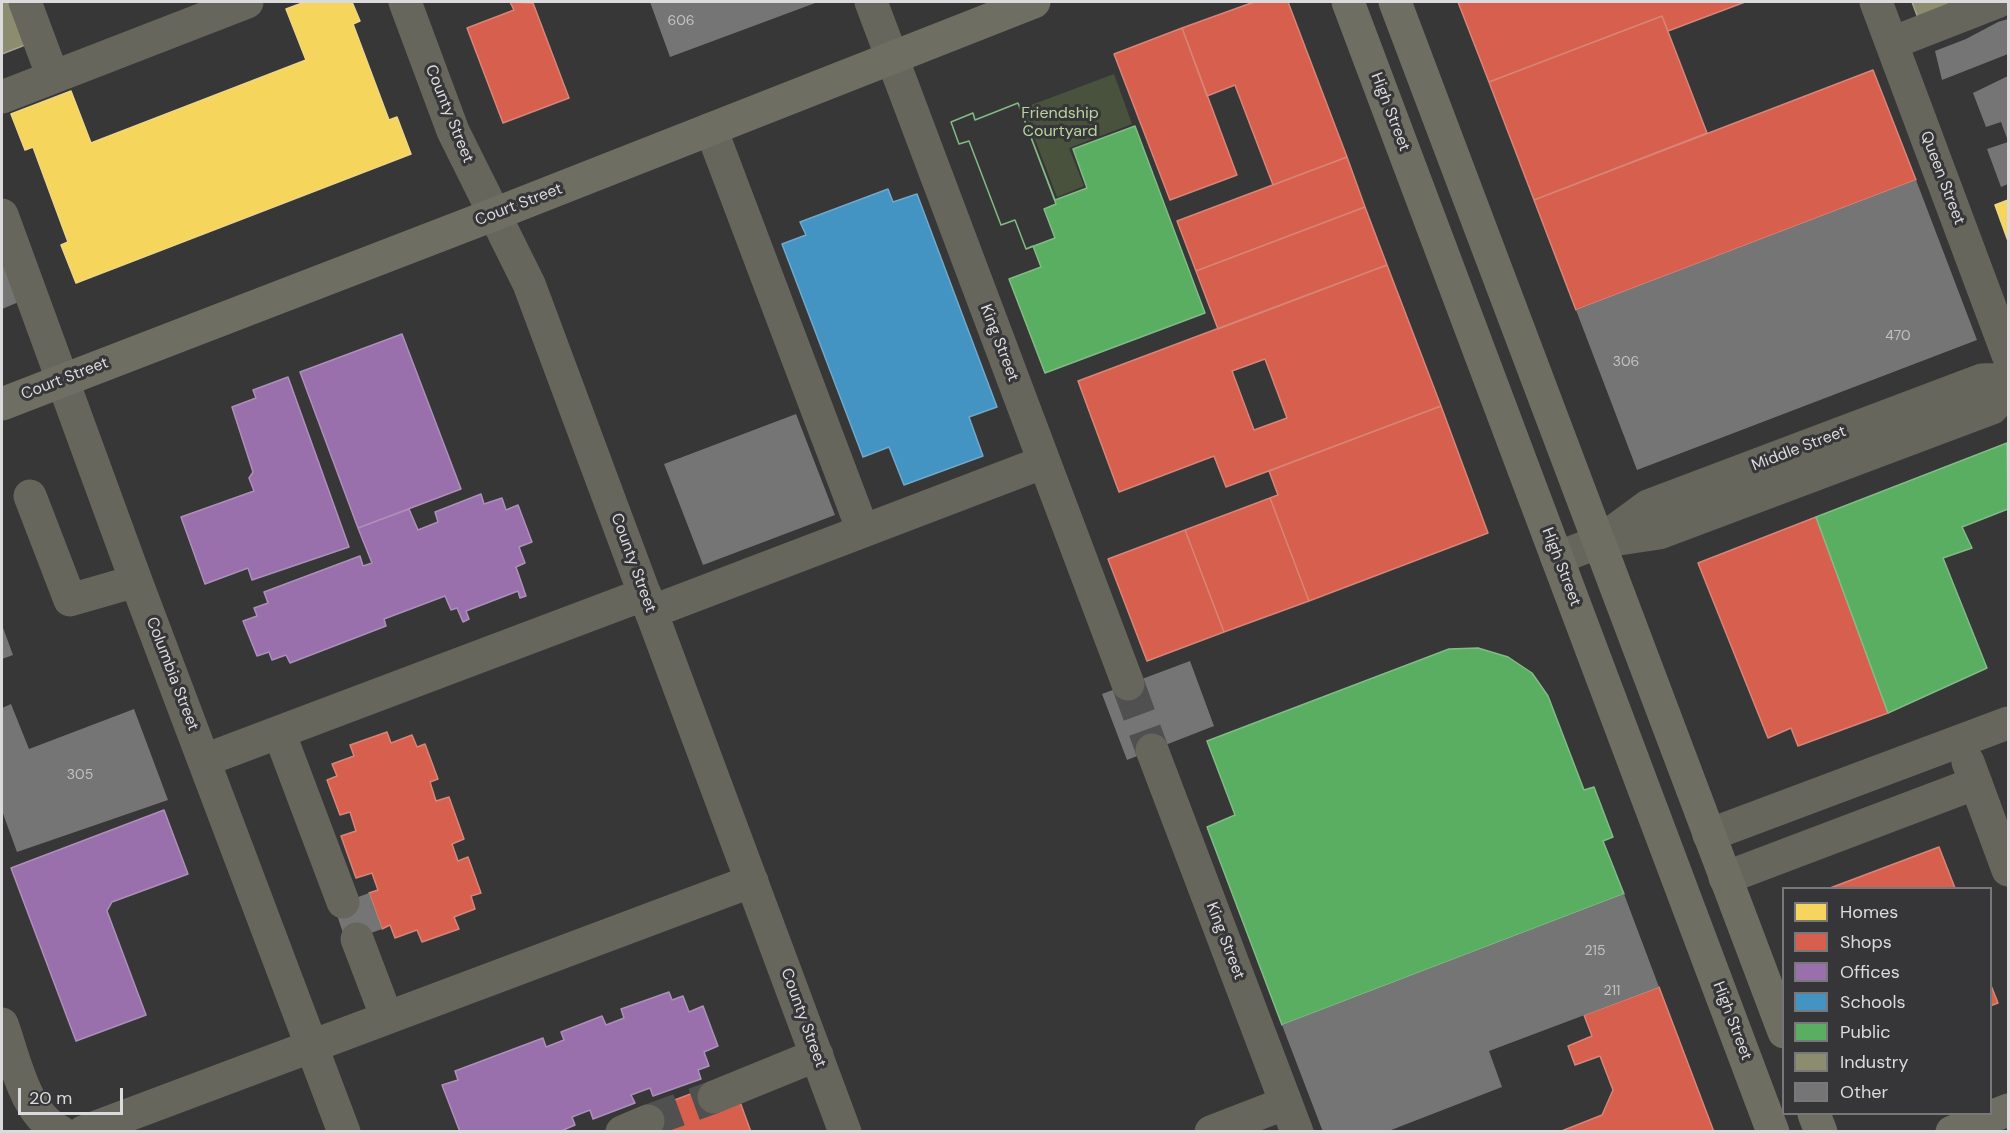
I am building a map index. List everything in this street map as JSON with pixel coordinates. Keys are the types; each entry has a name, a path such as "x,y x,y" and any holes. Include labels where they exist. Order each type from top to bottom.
{"main road":[{"name":"Court Street","path":"2,404 495,214 1034,2"},
{"name":"High Street","path":"1348,2 1773,1131"},
{"path":"1395,2 1782,1027"},
{"path":"1952,1131 2008,1110"},
{"path":"1815,1115 1821,1131"}],"street":[{"path":"24,2 53,77"},
{"path":"2,97 247,2"},
{"name":"County Street","path":"405,2 453,131 529,284 845,1131"},
{"name":"King Street","path":"871,2 1128,684"},
{"name":"Queen Street","path":"1876,2 2008,355"},
{"path":"1892,43 1997,2"},
{"path":"711,129 863,531"},
{"name":"Columbia Street","path":"2,215 136,581 344,1131"},
{"name":"Middle Street","path":"1599,542 1648,506 1982,380 2008,379"},
{"name":"Middle Street","path":"1557,558 1599,542 1659,534 1992,408 2008,388"},
{"path":"205,760 648,603 863,531 1044,462"},
{"path":"30,496 70,600 136,581"},
{"path":"1709,835 2008,723"},
{"path":"279,732 343,902"},
{"path":"1960,741 2008,870"},
{"name":"King Street","path":"1152,750 1291,1117"},
{"path":"1725,878 1976,783"},
{"path":"83,1131 148,1121 313,1046 752,881"},
{"path":"357,939 387,1018"},
{"path":"2,1024 33,1106 46,1124 61,1131"},
{"path":"714,1097 817,1055"},
{"path":"1211,1131 1291,1117"}],"green space":[{"name":"Friendship Courtyard","path":"1114,74 1132,124 1069,148 1084,186 1057,197 1023,108"}],"building: Homes":[{"path":"305,2 352,2 360,21 353,24 389,120 397,117 411,154 76,283 61,245 68,242 33,147 25,150 11,114 71,91 91,143 306,60 286,9"},
{"path":"2008,200 2008,241 1995,205"}],"building: Shops":[{"path":"510,2 533,3 569,98 503,123 467,28 514,10"},
{"path":"1254,2 1288,2 1347,157 1273,185 1235,85 1207,96 1182,28"},
{"path":"1458,2 1745,2 1668,31 1662,16 1489,82"},
{"path":"1662,16 1707,133 1534,200 1489,82"},
{"path":"1182,28 1237,175 1170,200 1114,54"},
{"path":"1873,70 1916,180 1576,310 1534,200"},
{"path":"1347,157 1365,207 1196,271 1177,221"},
{"path":"1365,207 1387,265 1218,329 1196,271"},
{"path":"1387,265 1441,406 1226,487 1214,456 1119,492 1078,381","holes":["1265,359 1287,418 1254,430 1232,371"]},
{"path":"1441,406 1488,533 1309,601 1270,498 1278,495 1269,471"},
{"path":"1270,498 1309,601 1224,632 1185,530"},
{"path":"1816,517 1888,713 1798,746 1791,728 1768,738 1698,563"},
{"path":"1185,530 1224,632 1147,661 1108,559"},
{"path":"387,732 391,743 412,735 417,747 425,744 438,779 430,782 436,801 449,797 464,839 452,844 458,861 468,857 481,893 471,896 475,909 454,917 459,929 422,942 417,930 395,938 390,925 382,929 369,893 378,890 372,873 356,878 341,836 356,831 350,812 340,815 327,780 337,776 332,764 354,756 350,745"},
{"path":"1939,847 1955,887 1833,887"},
{"path":"1659,987 1714,1132 1559,1132 1602,1115 1613,1090 1600,1056 1575,1065 1568,1046 1592,1036 1584,1015"},
{"path":"1992,988 1998,1003 1992,1005"},
{"path":"696,1092 736,1103 740,1102 751,1132 652,1132 645,1111"}],"building: Offices":[{"path":"402,334 461,489 358,528 300,372"},
{"path":"288,377 349,547 252,580 248,568 205,584 181,517 254,491 249,478 253,472 232,407 256,398 253,390"},
{"path":"481,494 484,504 502,498 506,510 518,505 532,542 519,547 525,563 516,567 526,596 520,598 518,591 466,611 469,619 463,622 457,608 451,610 445,596 384,619 386,626 290,663 286,655 272,660 269,652 257,656 243,621 257,616 254,608 268,603 264,592 360,556 363,566 372,563 358,528 409,509 418,530 438,522 435,512"},
{"path":"164,810 188,874 112,902 107,911 146,1015 76,1041 11,868"},
{"path":"669,992 672,1000 683,996 689,1012 703,1006 718,1046 704,1052 709,1066 698,1070 701,1079 653,1096 650,1088 631,1095 635,1103 593,1119 590,1110 572,1117 575,1125 559,1132 460,1132 442,1085 458,1080 455,1071 543,1038 546,1047 564,1040 561,1032 602,1016 606,1025 624,1018 621,1009"}],"building: Schools":[{"path":"888,189 893,202 917,194 997,407 969,417 983,456 904,485 889,447 863,457 782,244 806,235 800,222"}],"building: Public":[{"path":"1018,103 1055,200 1087,188 1073,149 1135,126 1205,313 1045,373 1009,279 1041,267 1033,246 1026,249 1015,220 1001,225 969,141 959,144 951,122 973,113 975,120"},
{"path":"1018,103 1056,204 1044,209 1055,238 1026,249 1015,220 1001,225 969,141 959,144 951,122 973,113 975,120"},
{"path":"2007,443 2008,509 1962,527 1972,548 1943,558 1987,668 1888,713 1816,517"},
{"path":"1478,648 1508,657 1532,673 1548,696 1584,790 1594,787 1613,837 1603,841 1624,894 1282,1025 1207,827 1235,815 1207,741 1449,649"}],"building: Industry":[{"path":"2,2 9,2 25,45 2,54"},
{"path":"1912,2 1969,2 1918,18"}],"building: Other":[{"path":"650,2 818,2 670,57"},
{"path":"2008,19 2008,54 1942,80 1935,51"},
{"path":"2008,76 2008,141 2001,122 1986,127 1973,93"},
{"path":"2008,142 2008,184 2001,187 1987,149"},
{"path":"1916,180 1977,340 1637,470 1576,310"},
{"path":"7,264 21,301 2,309 2,266"},
{"path":"796,414 835,515 703,565 664,464"},
{"path":"2,625 13,655 2,659"},
{"path":"1190,661 1214,726 1127,760 1102,694"},
{"path":"11,704 29,749 134,709 168,800 17,852 2,811 2,708"},
{"path":"369,893 382,929 346,942 334,906"},
{"path":"1624,894 1659,987 1489,1051 1502,1087 1386,1132 1323,1132 1282,1025"}],"tunnel":[{"path":"1128,684 1152,750"},
{"path":"648,1121 714,1097"}]}
